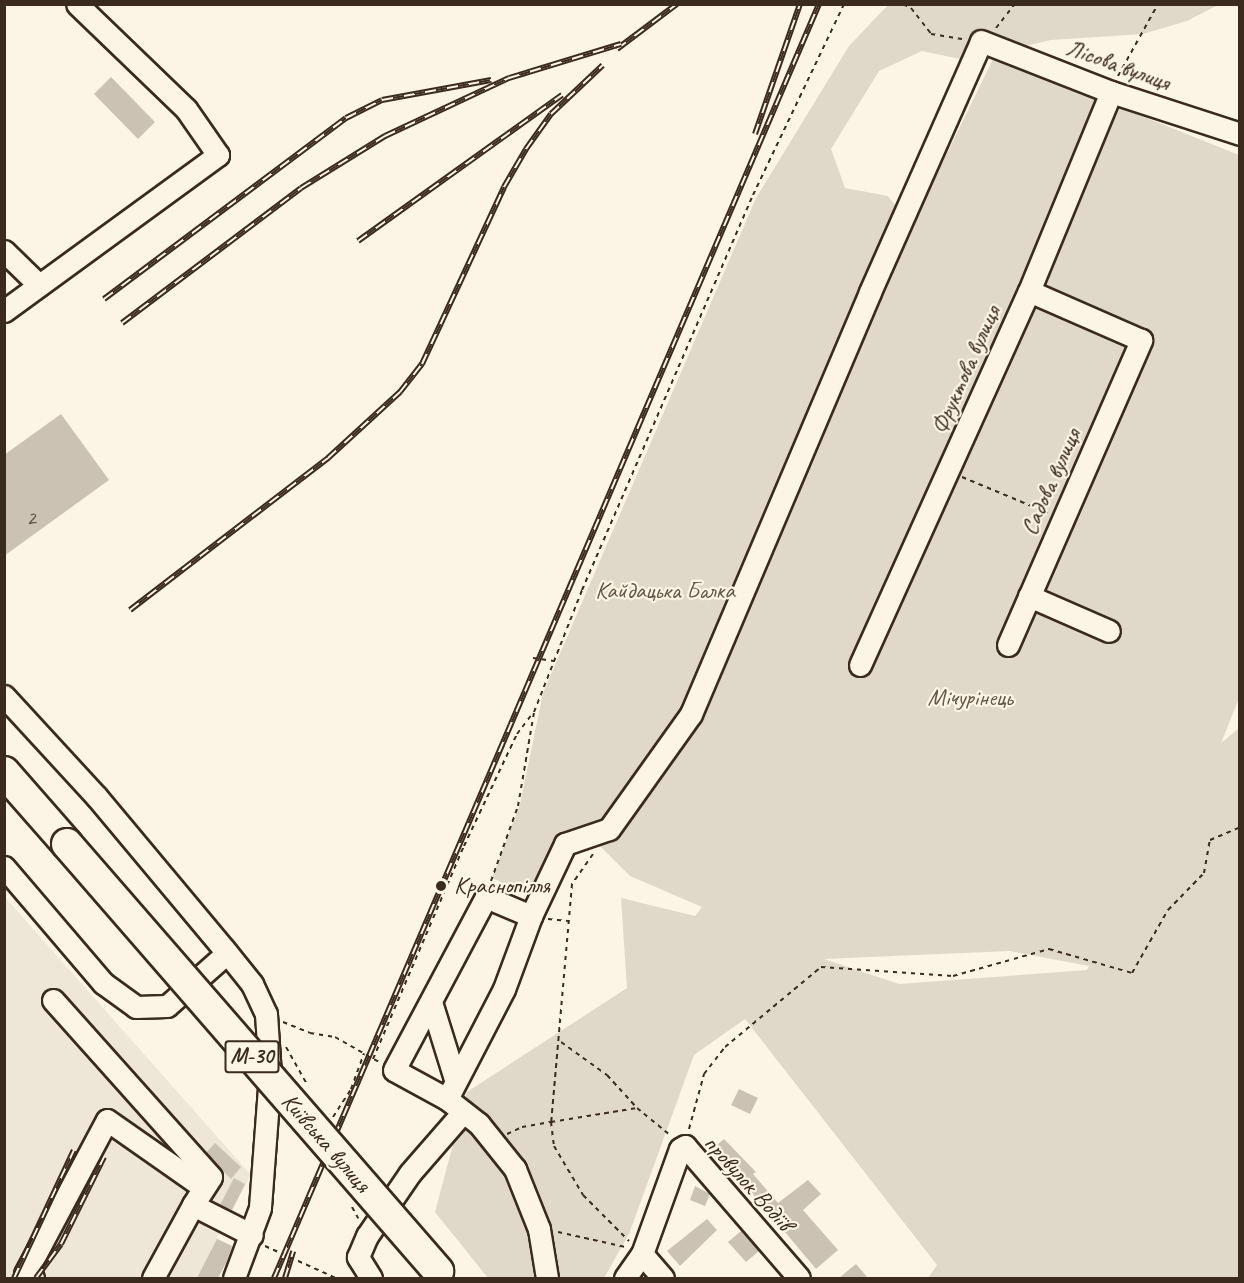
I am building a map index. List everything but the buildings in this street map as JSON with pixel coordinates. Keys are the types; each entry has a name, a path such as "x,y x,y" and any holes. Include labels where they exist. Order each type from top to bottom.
{"highway":[{"name":"Київська вулиця","path":"4,772 441,1275"}],"street":[{"path":"4,311 218,154 186,109 77,4"},
{"path":"455,1079 504,989 531,916 566,844 609,829 692,714 870,292 985,43"},
{"name":"Лісова вулиця","path":"985,43 1111,92 1239,134"},
{"name":"Фруктова вулиця","path":"860,665 1029,291 1111,92"},
{"path":"4,251 39,285"},
{"name":"Садова вулиця","path":"1008,645 1141,340 1029,291"},
{"path":"1029,596 1109,631"},
{"path":"4,696 96,796 227,953 252,984 266,1014 270,1074 260,1208 234,1278"},
{"path":"4,867 103,983 136,1007 166,1006 227,953"},
{"path":"531,916 486,897 432,1005 394,1070 455,1106 494,1140 525,1189 539,1229 547,1278"},
{"path":"53,1000 211,1177 153,1278"},
{"path":"371,1278 358,1257 367,1236 455,1106 455,1079 432,1005"},
{"path":"33,1278 25,1274 107,1120 251,1237"},
{"name":"провулок Водіїв","path":"625,1278 642,1254 680,1149 685,1146 799,1278"},
{"path":"642,1254 663,1278"}],"path":[{"path":"486,897 518,806 534,712 554,662 753,195 844,4"},
{"path":"903,4 911,8 931,34 985,43 998,23 1015,4"},
{"path":"1111,92 1158,4"},
{"path":"948,471 1062,519"},
{"path":"533,658 554,662"},
{"path":"374,1059 464,846 517,734 534,712"},
{"path":"561,1042 607,1075 637,1108 685,1146 704,1074 725,1047 821,967 953,976 1049,949 1132,973 1168,910 1204,873 1210,840 1239,827"},
{"path":"609,829 572,884 561,1042 551,1122 554,1146 583,1195 642,1254"},
{"path":"266,1014 310,1033 335,1037 394,1070"},
{"path":"329,1122 351,1089 364,1053"},
{"path":"494,1140 522,1127 637,1108"},
{"path":"539,1229 613,1242 642,1254"},
{"path":"251,1237 336,1278"}],"shaded area":[{"path":"4,896 251,1175 217,1238 234,1247 218,1278 5,1278"}],"green space":[{"path":"888,5 1218,5 1187,21 1143,34 1051,40 965,60 922,51 879,71 831,149 845,188 888,196 901,213 826,401 994,57 1239,155 1240,696 1221,743 1239,728 1239,1278 928,1278 937,1265 745,1019 694,1055 629,1234 604,1278 488,1278 435,1212 467,1092 627,988 621,898 695,916 702,907 630,876 599,845 618,817 561,835 530,895 492,878 520,804 543,693 756,198 849,46","holes":["1010,951 1089,966 1087,970 899,984 824,959"]}],"railway":[{"path":"617,49 677,4"},
{"path":"755,134 800,4"},
{"path":"274,1278 819,4"},
{"path":"122,323 301,188 385,136 509,78 621,44"},
{"path":"130,610 328,458 400,392 422,364 504,187 526,149 551,114 603,65"},
{"path":"104,299 346,118 382,100 491,80"},
{"path":"358,241 562,95"},
{"path":"14,1278 74,1150"},
{"path":"36,1278 61,1244 104,1157"},
{"path":"285,1278 293,1251"}],"place":[{"name":"Краснопілля","path":"441,886"}],"park label":[{"name":"Кайдацька Балка","path":"665,591"},
{"name":"Мічурінець","path":"970,698"}]}
